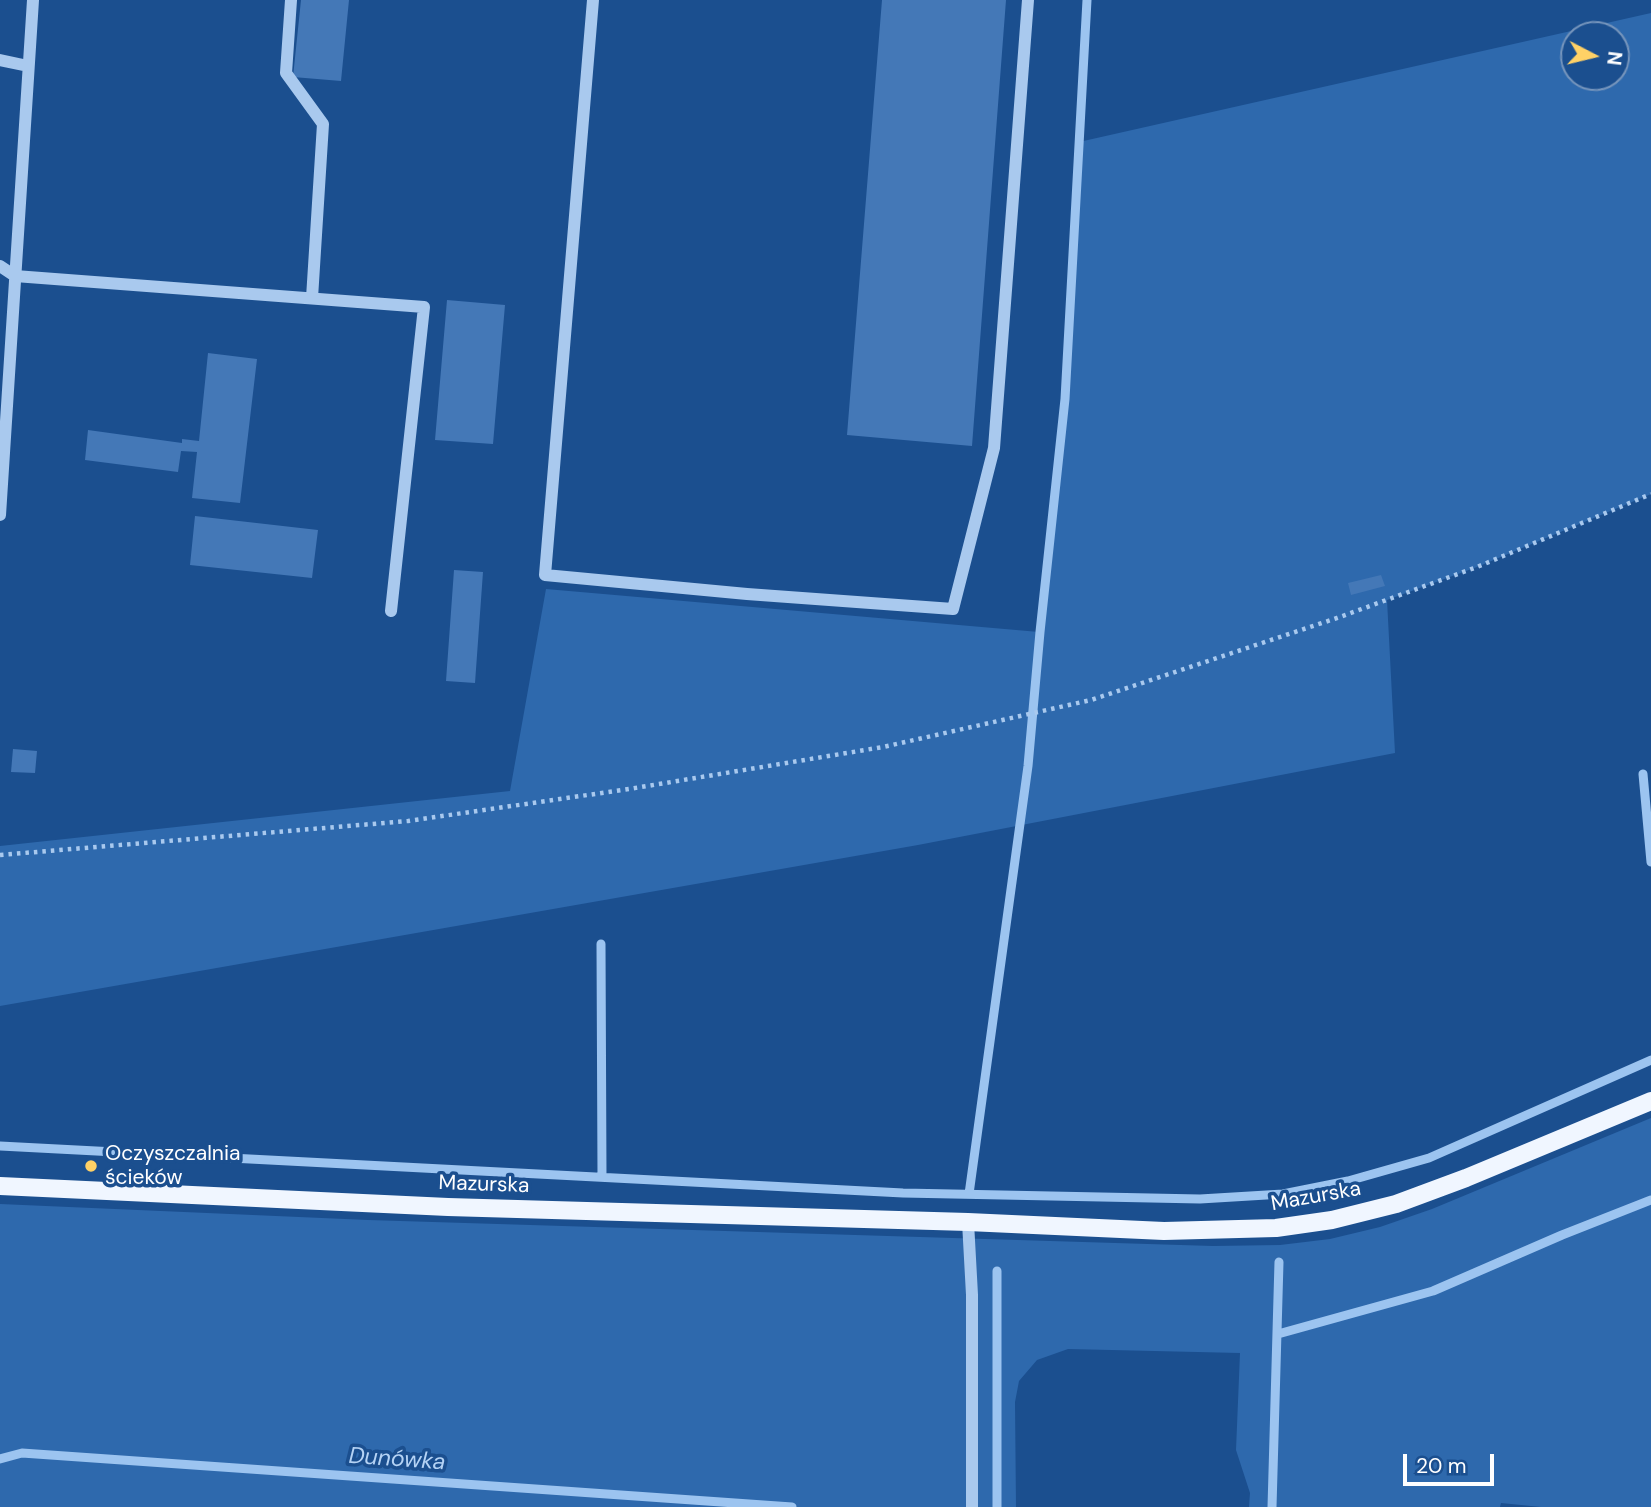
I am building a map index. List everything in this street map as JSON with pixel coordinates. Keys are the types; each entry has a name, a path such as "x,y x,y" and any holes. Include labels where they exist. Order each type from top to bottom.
{"main road":[{"name":"Mazurska","path":"0,1186 448,1207 1188,1230 1276,1228 1332,1220 1396,1204 1466,1178 1651,1101"}],"lane":[{"path":"0,514 33,0"},
{"path":"291,0 286,73 323,124 312,298"},
{"path":"593,0 545,575 747,594 953,609 994,448 1028,0"},
{"path":"0,60 28,66"},
{"path":"0,266 15,276 424,307 391,611"},
{"path":"968,1222 972,1295 972,1507"}],"path":[{"path":"0,855 408,821 629,789 883,747 1104,696 1337,618 1478,566 1651,494"}],"shaded area":[{"path":"1651,13 1651,494 1477,567 1387,600 1395,753 918,845 0,1006 0,846 510,791 546,589 1039,632 1065,399 1079,142 1560,34 1560,91 1630,91 1630,21 1616,21"},
{"path":"1651,1118 1651,1507 1541,1507 1501,1503 1500,1507 1249,1507 1250,1493 1236,1450 1240,1353 1068,1349 1037,1360 1019,1381 1015,1402 1016,1507 0,1507 0,1204 368,1220 1213,1246 1280,1245 1330,1239 1380,1227 1432,1209"}],"building":[{"path":"301,0 349,0 341,81 293,77"},
{"path":"882,0 1006,0 972,446 847,435"},
{"path":"447,300 505,305 493,444 435,440"},
{"path":"208,353 257,359 240,503 192,498 197,452 181,451 178,472 85,460 88,430 182,443 182,439 199,441"},
{"path":"195,516 318,530 312,578 190,565"},
{"path":"454,570 483,572 475,683 446,681"},
{"path":"1381,575 1385,586 1351,595 1348,583"},
{"path":"13,749 37,751 35,773 11,772"}],"waterway":[{"path":"969,1194 1028,766 1065,399 1087,0"},
{"path":"1643,774 1651,862"},
{"path":"601,944 602,1177"},
{"path":"0,1146 903,1193 1200,1199 1283,1194 1348,1181 1429,1158 1651,1060"},
{"path":"1278,1334 1433,1291 1651,1200"},
{"path":"1272,1507 1279,1262"},
{"path":"997,1271 997,1507"},
{"name":"Dunówka","path":"0,1459 22,1453 792,1507"}],"place":[{"name":"Oczyszczalnia ścieków","path":"91,1166"}]}
